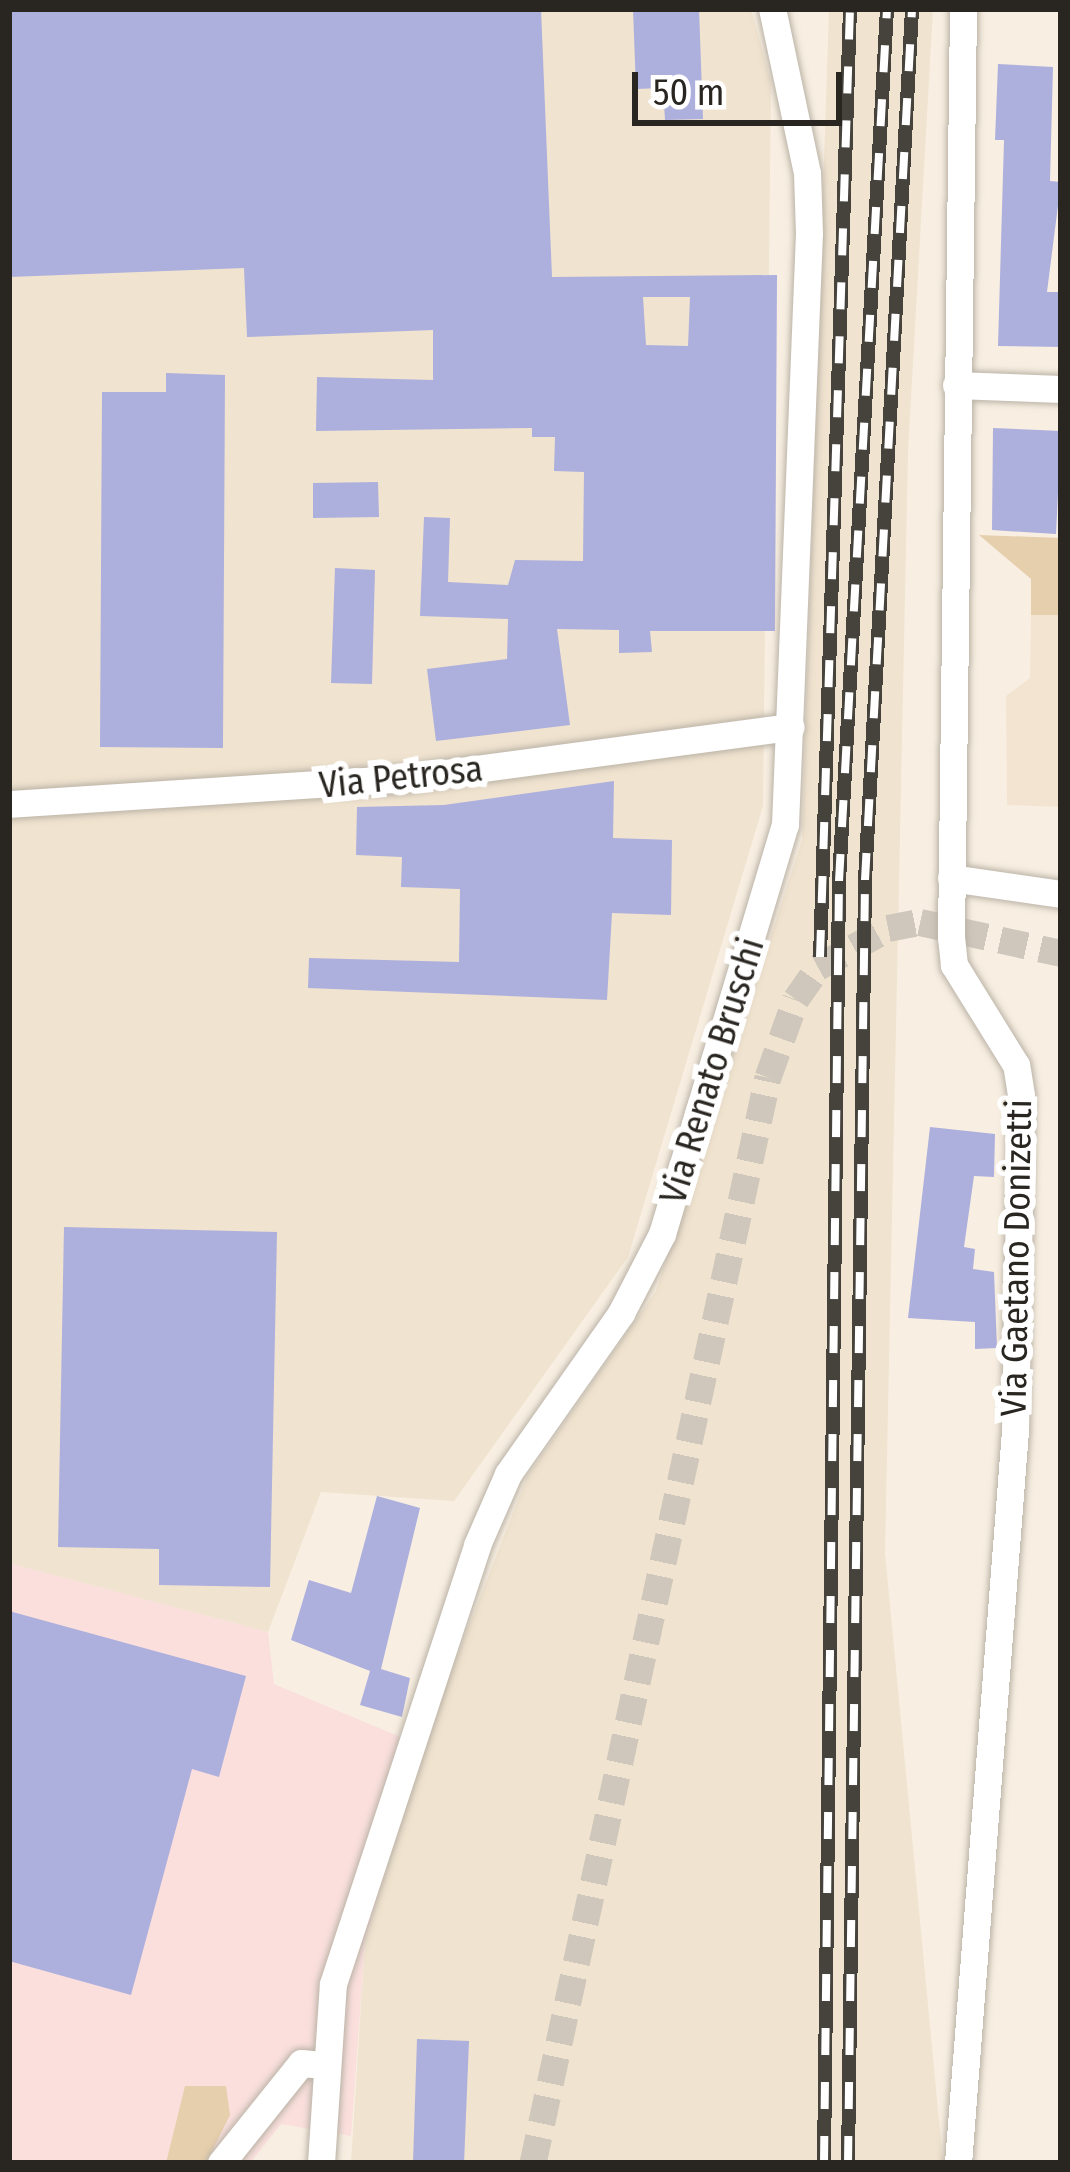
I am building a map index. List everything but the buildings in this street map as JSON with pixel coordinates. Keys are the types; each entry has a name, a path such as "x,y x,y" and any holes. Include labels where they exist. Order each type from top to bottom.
{"street":[{"name":"Via Renato Bruschi","path":"321,2163 325,2065 337,1971 494,1503 621,1313 662,1234 761,920 784,824 807,173 772,9"},
{"name":"Via Gaetano Donizetti","path":"958,2163 959,2076 1007,1550 1020,1084 954,965 951,878 962,9"},
{"path":"956,385 1061,389"},
{"name":"Via Petrosa","path":"9,804 400,779 790,727"},
{"path":"951,878 1061,894"},
{"path":"221,2163 301,2063 325,2065"}],"shaded area":[{"path":"9,9 751,9 771,81 763,806 628,1257 454,1501 321,1492 268,1632 9,1563"},
{"path":"829,9 933,9 908,451 885,1553 943,2163 351,2163 365,1943 422,1746 527,1477 656,1291 802,840"},
{"path":"979,535 1061,538 1061,615 1031,615 1031,579"},
{"path":"1031,615 1061,615 1061,807 1007,805 1006,696 1030,678"},
{"path":"9,1563 268,1632 274,1684 422,1746 365,1943 351,2136 281,2124 250,2163 9,2163"},
{"path":"185,2086 226,2086 230,2115 206,2163 166,2163"}],"tunnel":[{"path":"533,2163 768,1077 796,999 818,967 888,928 920,922 1061,953"}],"railway":[{"path":"820,957 850,9"},
{"path":"824,2163 839,881 887,9"},
{"path":"848,2163 865,880 912,9"}]}
